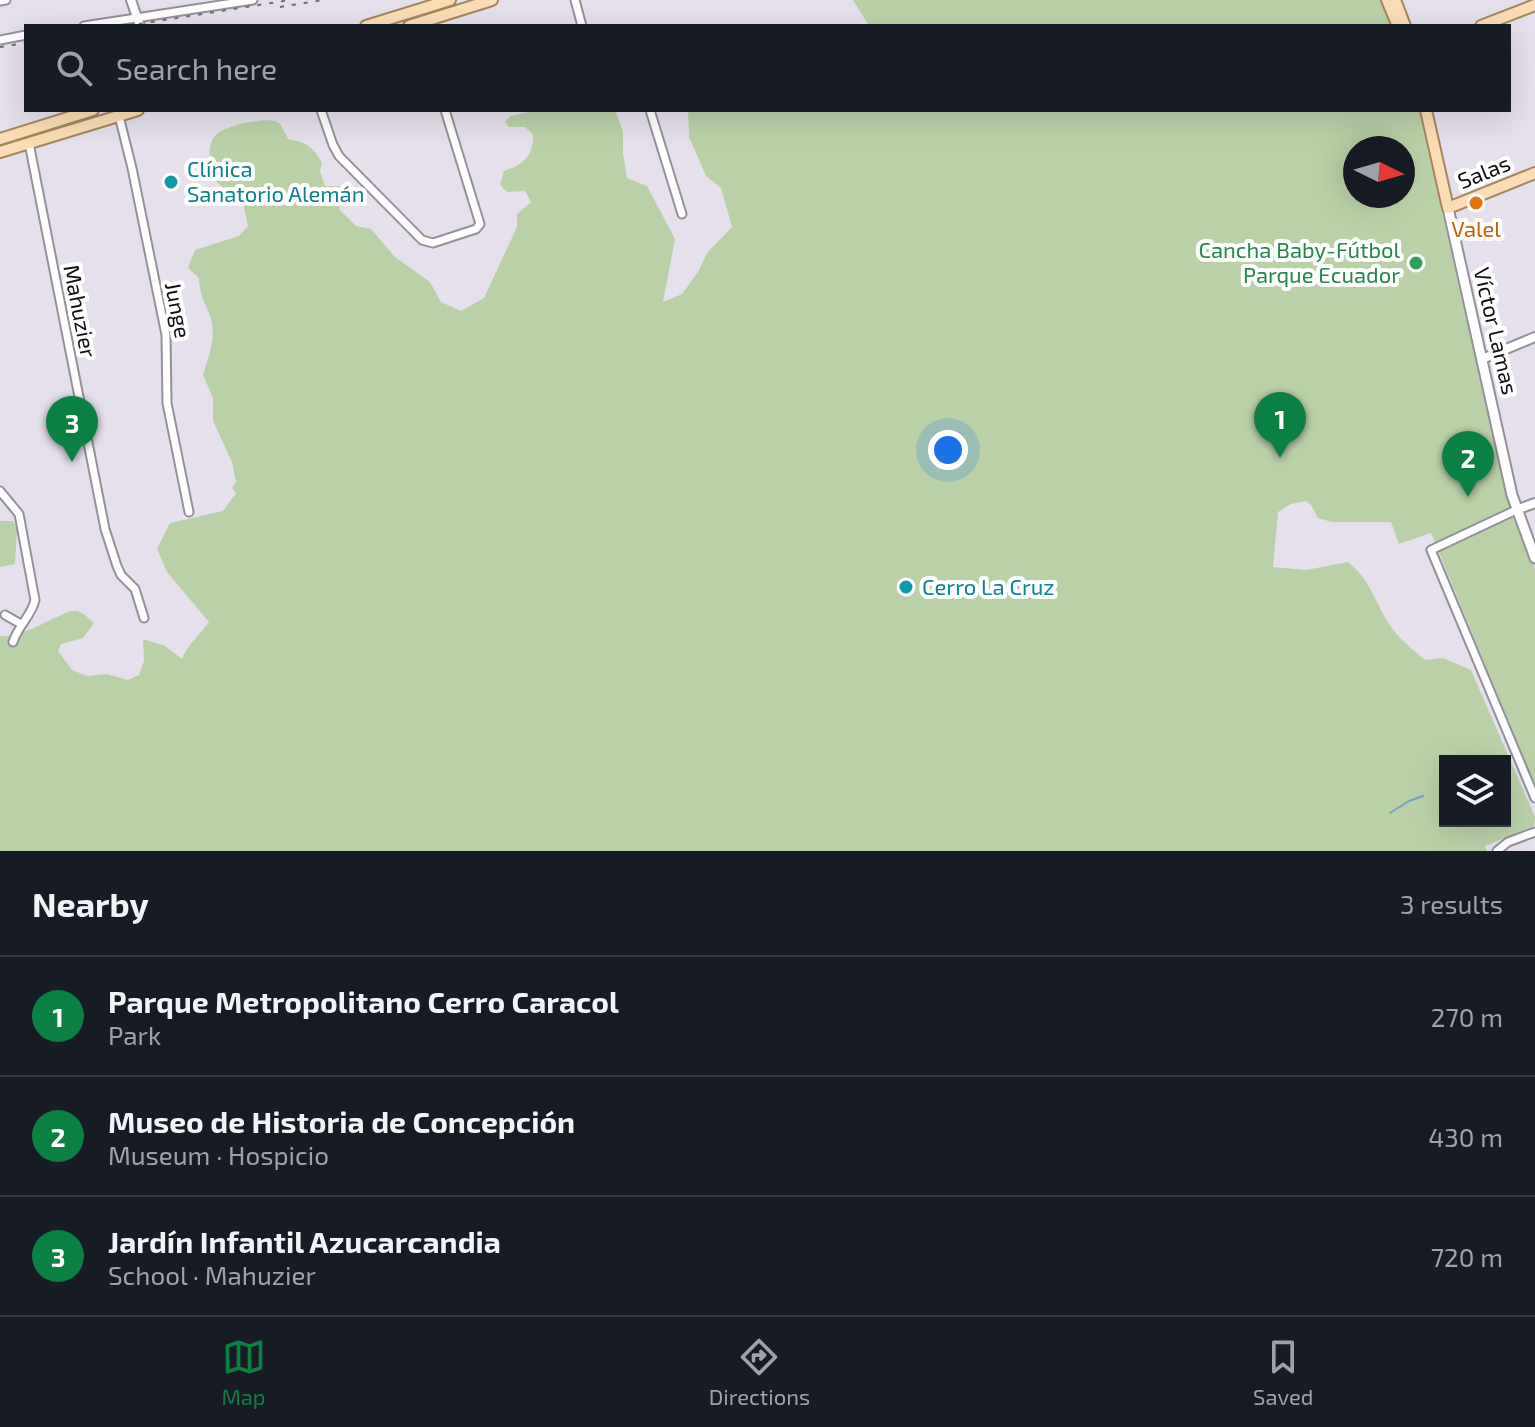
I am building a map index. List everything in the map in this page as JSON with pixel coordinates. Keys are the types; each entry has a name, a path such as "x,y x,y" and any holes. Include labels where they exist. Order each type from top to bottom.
{"main road":[{"path":"373,24 450,0"},
{"path":"417,24 492,0"},
{"path":"1387,0 1397,24"},
{"path":"1395,0 1404,24"},
{"path":"1486,24 1535,5"},
{"path":"0,139 87,112"},
{"name":"Víctor Lamas","path":"1426,112 1516,510 1535,558"},
{"path":"0,152 117,113"},
{"path":"29,143 30,134 35,128"},
{"name":"Salas","path":"1448,208 1535,173"}],"street":[{"path":"0,1 6,0"},
{"path":"131,0 139,22"},
{"path":"112,24 139,22 253,0"},
{"path":"575,0 581,24"},
{"path":"412,12 414,24"},
{"path":"0,40 24,35"},
{"path":"322,112 339,156 424,242 433,243 479,226 446,112"},
{"path":"651,112 682,214"},
{"name":"Junge","path":"117,113 134,177 166,335 167,403 189,512"},
{"name":"Mahuzier","path":"29,143 105,529 117,566 135,589 144,618"},
{"path":"1482,359 1535,337"},
{"path":"0,491 15,506 21,519 34,595 33,608 13,642"},
{"path":"1535,503 1431,550 1535,798"},
{"path":"5,615 21,624"},
{"path":"1497,851 1508,842 1535,832"}],"green space":[{"path":"853,0 1381,0 1391,24 868,24"},
{"path":"529,112 616,112 623,131 627,178 647,186 675,239 663,302 682,294 707,253 732,227 721,188 706,176 689,137 688,112 1419,112 1507,497 1535,569 1535,786 1431,533 1399,544 1391,522 1332,522 1318,518 1306,501 1291,504 1278,512 1273,567 1306,570 1348,562 1367,583 1393,629 1411,648 1425,660 1443,658 1471,670 1508,755 1439,755 1439,827 1511,827 1511,762 1535,817 1534,826 1485,846 1487,851 0,851 0,636 21,633 78,611 94,623 83,638 61,644 58,651 72,670 87,676 107,674 128,680 139,675 144,661 143,639 165,646 182,659 209,622 167,572 157,549 170,523 223,511 236,493 232,488 236,482 232,462 213,421 213,398 203,375 211,346 212,323 201,294 199,278 188,268 195,250 239,236 248,226 242,199 221,186 214,176 210,156 214,137 223,130 248,122 267,120 279,123 288,139 305,144 316,153 322,163 320,171 325,186 361,187 366,198 359,204 345,194 339,209 356,226 371,229 395,257 430,282 441,302 461,311 484,298 517,227 517,214 531,202 525,191 507,192 500,185 504,171 526,158 533,142 533,135 525,127 509,127 505,122 510,116"},
{"path":"0,521 13,521 17,530 15,564 0,567"}],"waterway":[{"path":"1390,813 1423,796"}],"railway":[{"path":"140,24 290,0"},
{"path":"280,7 323,0"},
{"path":"0,47 24,43"}],"place":[{"name":"Clínica Sanatorio Alemán","path":"171,182"},
{"name":"Valel","path":"1476,203"},
{"name":"Cancha Baby-Fútbol Parque Ecuador","path":"1416,263"},
{"name":"Parque Metropolitano Cerro Caracol","path":"1280,458"},
{"name":"Jardín Infantil Azucarcandia","path":"72,462"},
{"name":"Museo de Historia de Concepción","path":"1468,497"},
{"name":"Cerro La Cruz","path":"906,587"}]}
